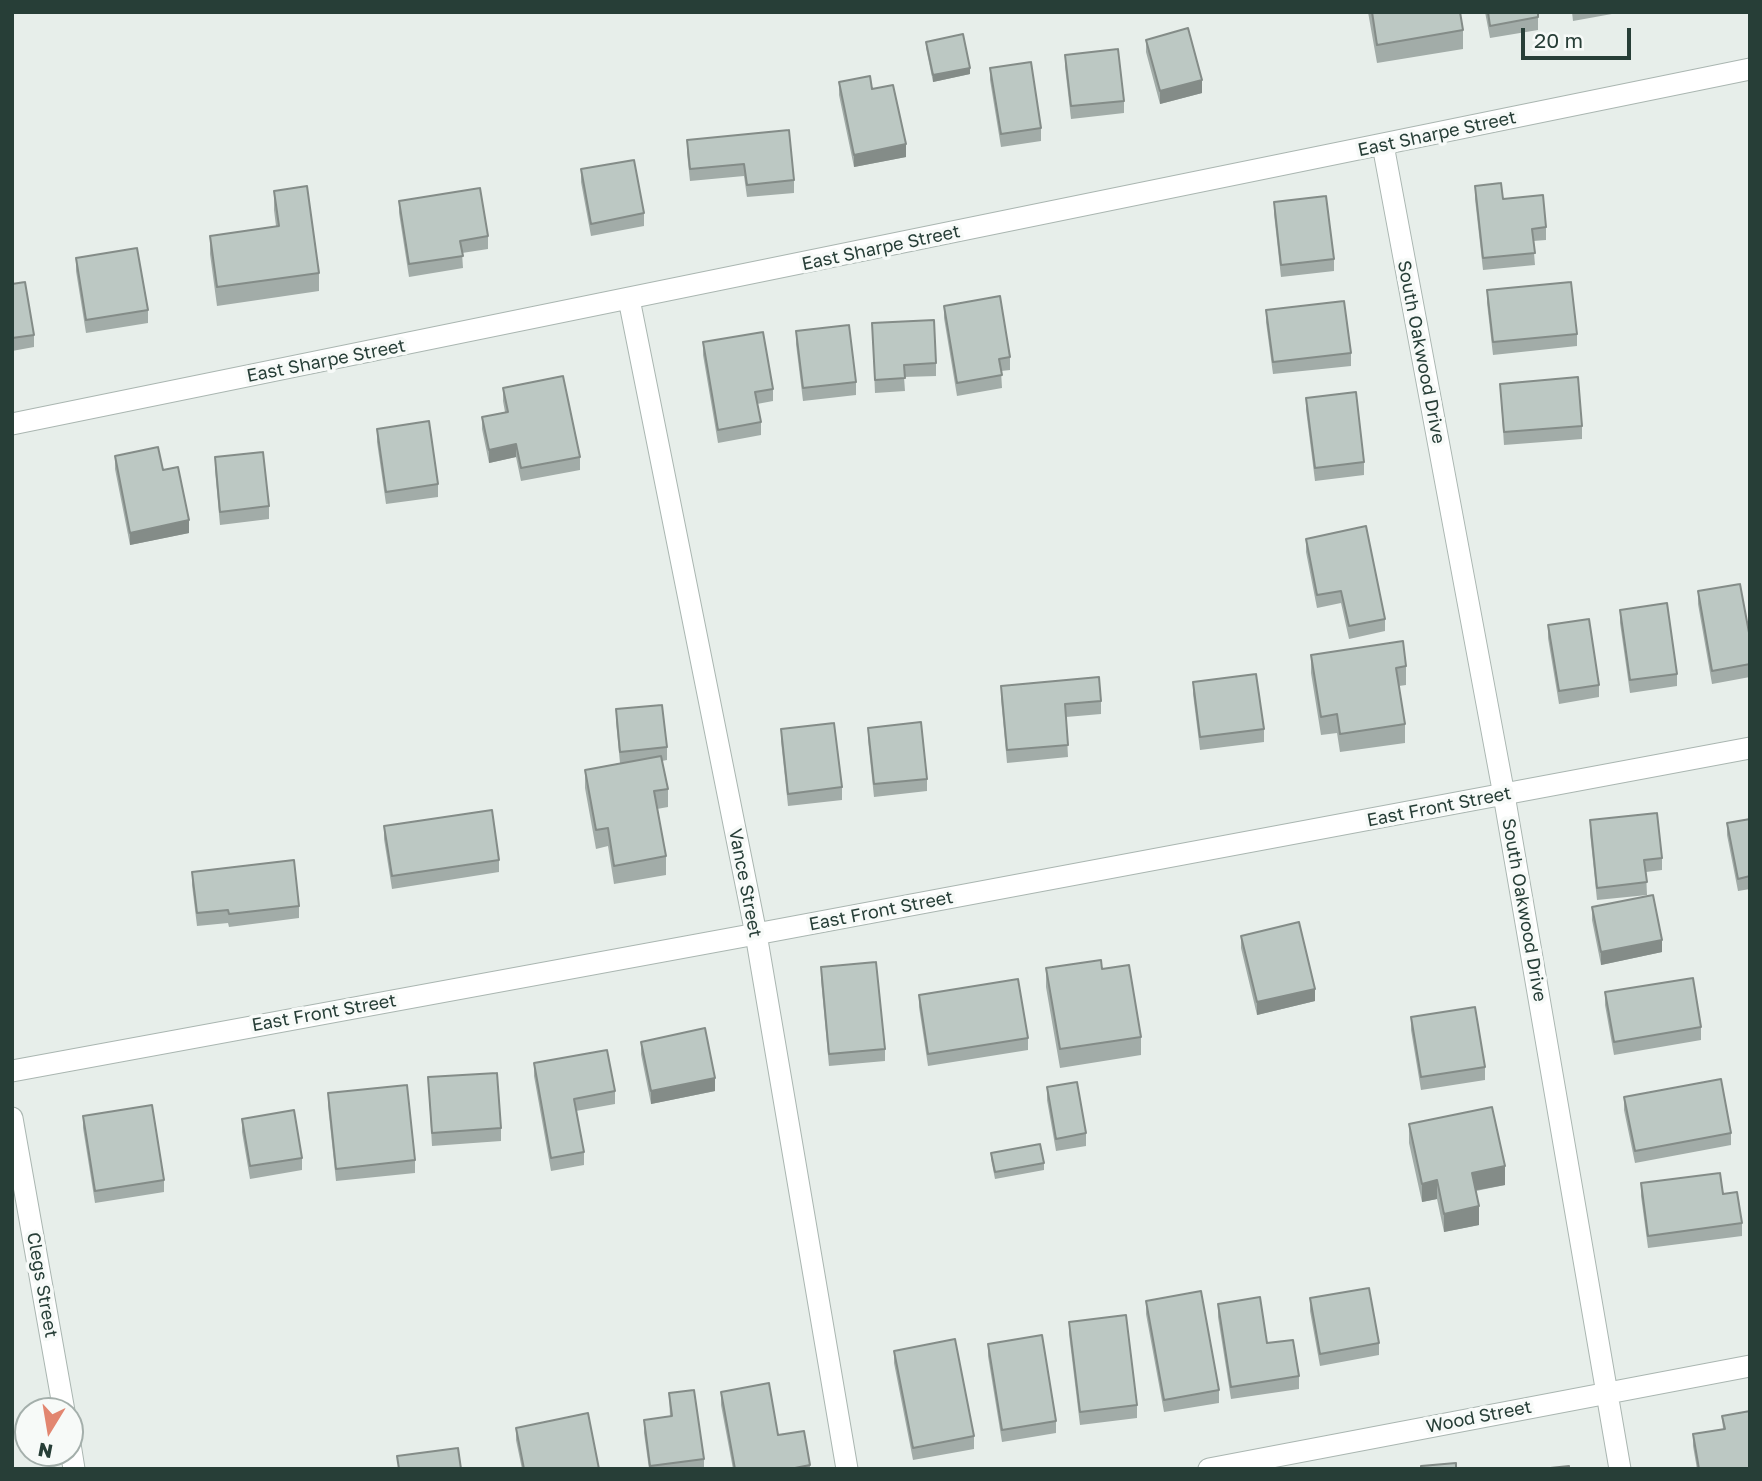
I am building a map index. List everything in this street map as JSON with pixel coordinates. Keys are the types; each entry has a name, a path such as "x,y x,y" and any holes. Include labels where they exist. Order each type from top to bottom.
{"street":[{"name":"East Sharpe Street","path":"12,424 1750,69"},
{"name":"South Oakwood Drive","path":"1383,145 1504,795 1620,1469"},
{"name":"Vance Street","path":"629,299 755,934 847,1469"},
{"name":"East Front Street","path":"12,1071 1750,748"},
{"name":"Clegs Street","path":"12,1118 62,1397"},
{"name":"Wood Street","path":"1209,1469 1750,1366"}],"building":[{"path":"1372,12 1460,12 1463,30 1377,45"},
{"path":"1488,12 1538,12 1538,17 1490,26"},
{"path":"1188,28 1202,80 1160,91 1146,40"},
{"path":"963,34 970,68 933,75 926,42"},
{"path":"1118,49 1124,101 1071,106 1065,55"},
{"path":"1031,62 1041,128 1001,134 990,68"},
{"path":"870,76 872,89 893,85 906,144 854,155 839,82"},
{"path":"789,130 794,180 747,185 744,164 690,169 687,140"},
{"path":"634,160 644,213 591,224 581,169"},
{"path":"1501,183 1503,199 1543,195 1546,227 1532,229 1535,253 1483,258 1475,186"},
{"path":"307,186 319,273 217,287 210,236 279,226 274,191"},
{"path":"480,188 488,236 460,241 463,256 409,264 399,201"},
{"path":"1326,196 1334,259 1281,265 1274,202"},
{"path":"137,248 148,310 86,320 76,258"},
{"path":"25,282 34,335 12,338 12,284"},
{"path":"1571,282 1577,334 1493,342 1487,290"},
{"path":"1000,296 1010,357 999,359 1002,375 957,383 944,306"},
{"path":"1344,301 1351,353 1273,362 1266,310"},
{"path":"934,320 936,363 904,365 905,378 875,380 872,323"},
{"path":"849,325 856,382 803,388 796,331"},
{"path":"763,332 773,389 755,392 761,422 718,430 703,342"},
{"path":"563,376 580,457 521,468 516,444 489,450 482,417 508,412 503,388"},
{"path":"1578,377 1582,426 1504,432 1500,384"},
{"path":"1356,392 1364,462 1315,468 1306,398"},
{"path":"429,421 438,484 386,492 377,429"},
{"path":"158,447 163,470 178,467 189,520 130,533 115,456"},
{"path":"263,452 269,506 220,512 215,457"},
{"path":"1366,526 1385,619 1349,626 1341,591 1317,595 1306,539"},
{"path":"1740,584 1750,638 1750,664 1712,671 1698,591"},
{"path":"1667,603 1677,674 1630,680 1620,610"},
{"path":"1589,619 1599,685 1559,691 1548,625"},
{"path":"1403,641 1406,666 1396,668 1405,724 1340,734 1337,714 1321,717 1311,655"},
{"path":"1256,674 1264,729 1200,737 1193,682"},
{"path":"1099,677 1101,701 1065,704 1068,745 1007,750 1001,686"},
{"path":"662,705 667,747 620,752 616,709"},
{"path":"921,722 927,779 874,784 868,728"},
{"path":"834,723 842,787 788,794 781,729"},
{"path":"661,756 668,789 654,791 666,856 614,866 608,828 596,830 585,770"},
{"path":"492,810 499,860 392,876 384,826"},
{"path":"1657,813 1662,858 1644,860 1647,882 1597,888 1590,820"},
{"path":"1750,819 1750,876 1738,879 1727,823"},
{"path":"294,860 299,906 229,914 228,910 197,913 192,872"},
{"path":"1653,895 1662,940 1601,952 1592,907"},
{"path":"1299,922 1315,989 1257,1002 1241,936"},
{"path":"1101,960 1102,969 1129,965 1141,1037 1060,1049 1046,968"},
{"path":"876,962 885,1049 829,1054 821,967"},
{"path":"1693,978 1701,1027 1614,1042 1605,992"},
{"path":"1018,979 1028,1038 928,1054 919,995"},
{"path":"1475,1007 1485,1067 1421,1077 1411,1017"},
{"path":"705,1028 715,1078 651,1091 641,1042"},
{"path":"607,1050 615,1091 574,1099 584,1152 551,1158 534,1063"},
{"path":"497,1073 501,1128 432,1133 428,1077"},
{"path":"1721,1079 1731,1133 1635,1151 1624,1097"},
{"path":"1077,1082 1086,1133 1056,1139 1047,1087"},
{"path":"407,1085 415,1160 336,1169 328,1093"},
{"path":"152,1105 164,1180 95,1191 83,1116"},
{"path":"1492,1107 1505,1166 1472,1173 1479,1206 1444,1214 1437,1180 1422,1184 1409,1124"},
{"path":"294,1110 302,1158 250,1166 242,1119"},
{"path":"1040,1144 1044,1163 995,1172 991,1153"},
{"path":"1720,1173 1723,1194 1737,1192 1742,1223 1648,1236 1641,1183"},
{"path":"1369,1288 1379,1343 1320,1354 1310,1298"},
{"path":"1201,1291 1219,1390 1164,1400 1146,1301"},
{"path":"1260,1297 1267,1343 1293,1340 1299,1376 1231,1387 1218,1304"},
{"path":"1126,1315 1137,1405 1080,1412 1069,1322"},
{"path":"1042,1335 1056,1421 1002,1430 988,1344"},
{"path":"955,1339 974,1436 913,1448 894,1351"},
{"path":"769,1383 778,1435 804,1431 810,1465 790,1469 735,1469 721,1392"},
{"path":"694,1390 704,1459 650,1466 644,1420 672,1416 669,1393"},
{"path":"1750,1411 1750,1469 1699,1469 1693,1434 1725,1429 1722,1416"},
{"path":"588,1413 599,1469 524,1469 516,1428"},
{"path":"458,1448 461,1469 399,1469 397,1456"},
{"path":"1456,1463 1456,1469 1421,1469 1421,1466"},
{"path":"1569,1466 1569,1469 1541,1469"}]}
